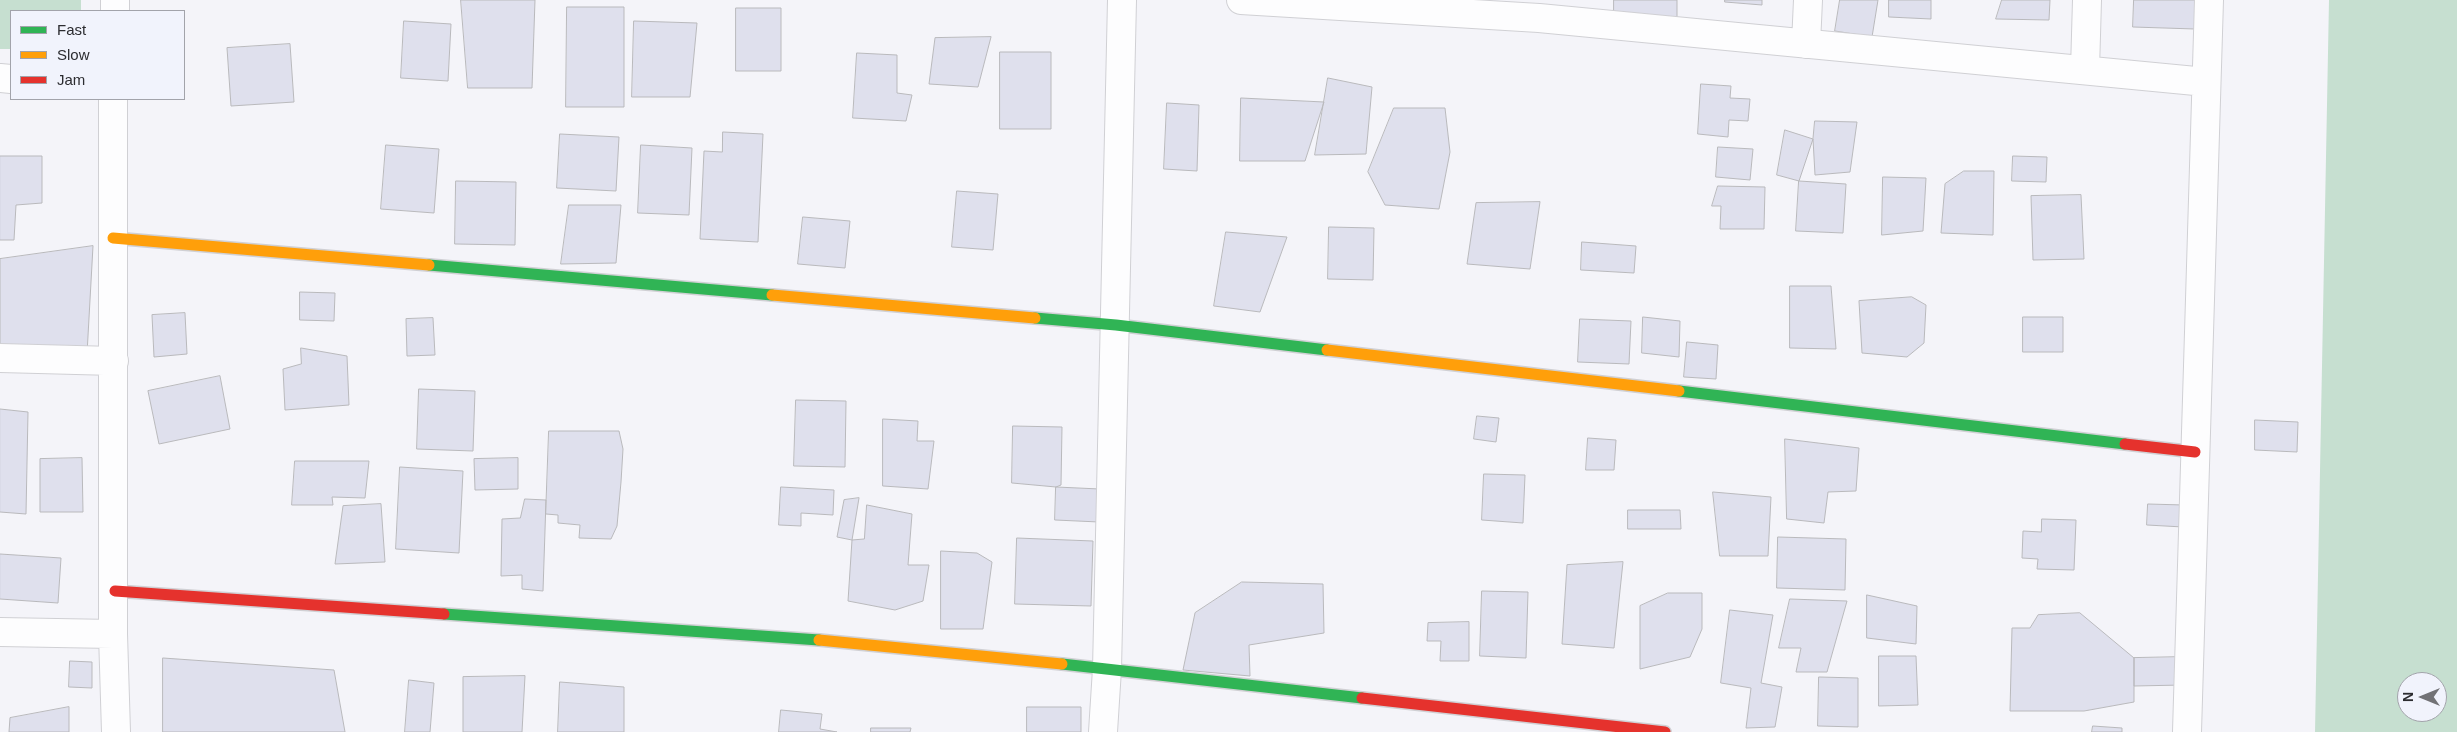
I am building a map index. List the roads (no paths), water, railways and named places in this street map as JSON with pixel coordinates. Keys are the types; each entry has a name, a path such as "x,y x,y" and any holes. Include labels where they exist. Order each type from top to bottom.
{"street":[{"path":"1103,732 1107,669 1116,325 1122,0"},
{"path":"1241,0 1540,9 1806,44 2206,82"},
{"path":"1806,44 1808,0"},
{"path":"2085,70 2087,0"},
{"path":"2187,732 2209,0"},
{"path":"113,100 113,634 116,732"},
{"path":"113,238 1116,325 2195,452"},
{"path":"0,358 114,361"},
{"path":"114,590 823,640 1107,669 1666,732"},
{"path":"0,632 113,634"}]}
